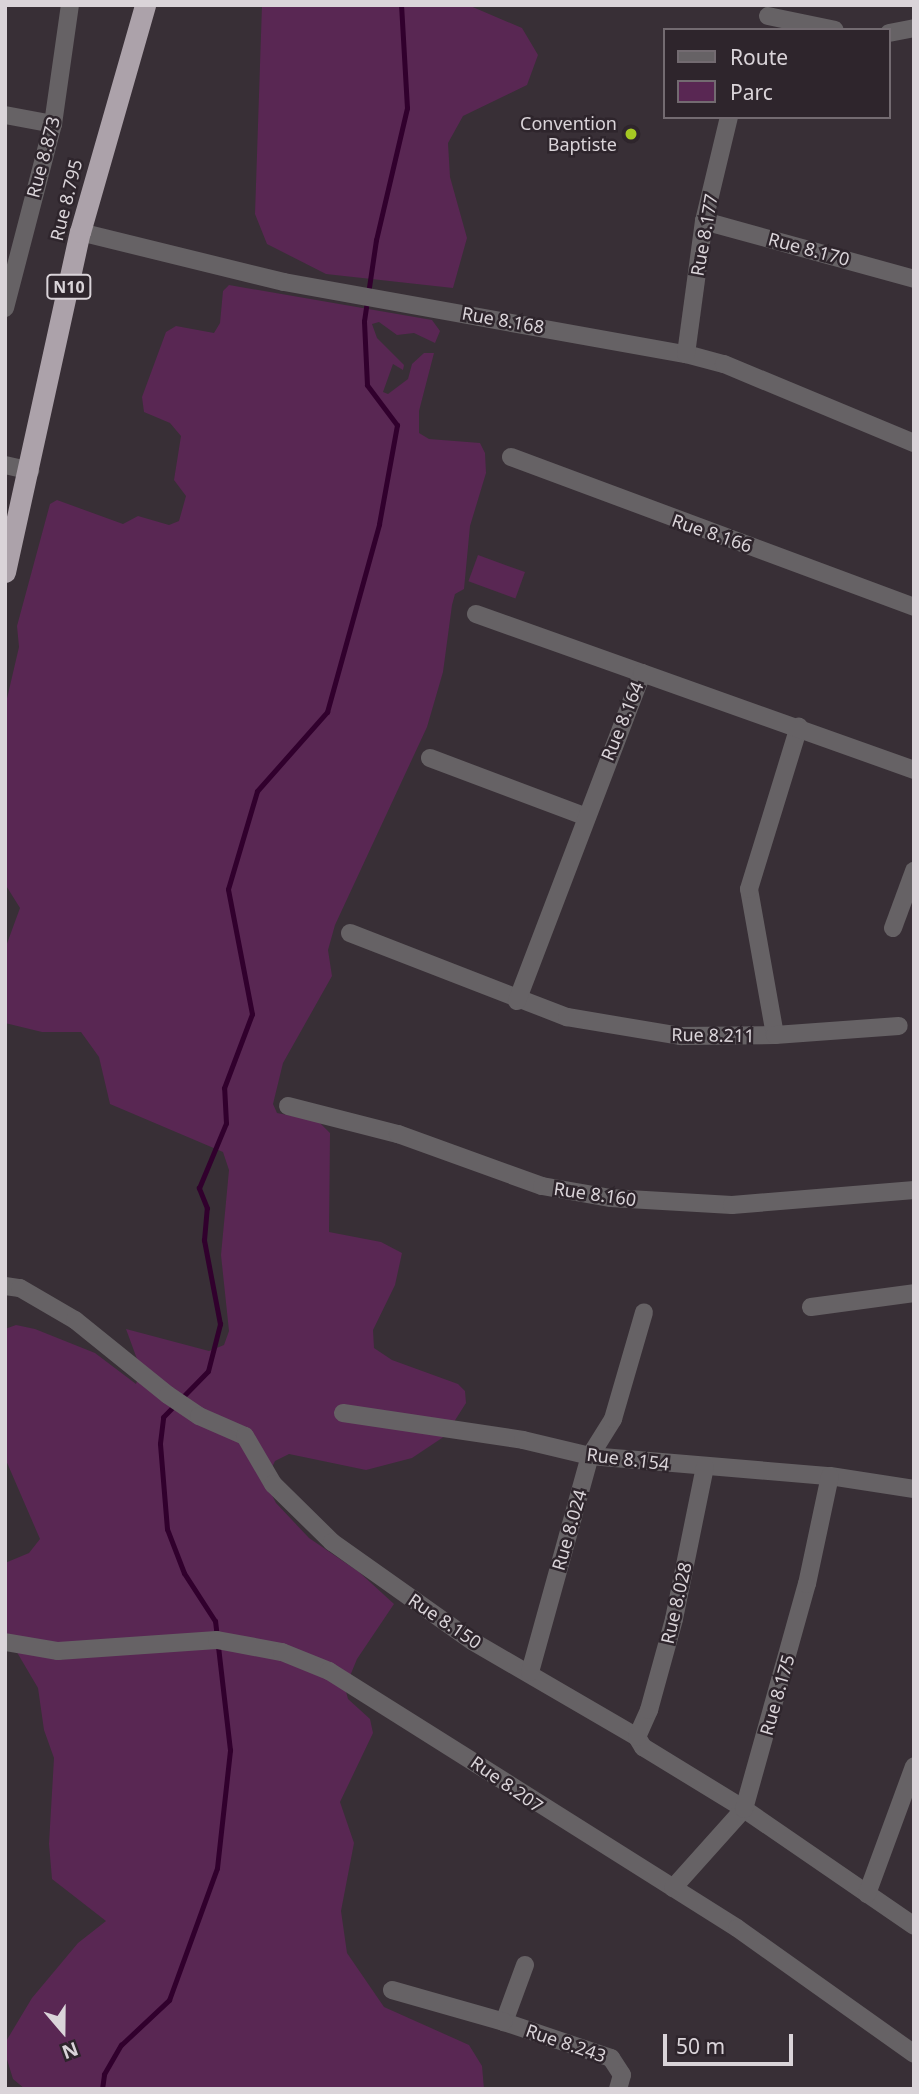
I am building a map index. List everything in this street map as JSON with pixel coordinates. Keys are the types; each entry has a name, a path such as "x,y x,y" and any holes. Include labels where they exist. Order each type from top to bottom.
{"highway":[{"name":"Rue 8.795","path":"5,572 30,471 80,232 145,5"}],"street":[{"name":"Rue 8.873","path":"5,308 53,124 70,5"},
{"path":"769,17 825,28"},
{"path":"891,33 914,28"},
{"path":"5,115 53,124"},
{"name":"Rue 8.177","path":"686,354 704,221 729,119"},
{"name":"Rue 8.170","path":"704,221 914,279"},
{"name":"Rue 8.168","path":"80,232 284,282 686,354 724,364 914,443"},
{"name":"Rue 8.166","path":"511,457 914,607"},
{"path":"5,465 30,471"},
{"path":"476,614 642,673"},
{"name":"Rue 8.164","path":"517,1001 584,816 642,673 799,726 914,770"},
{"name":"Rue 8.211","path":"350,933 517,1001 621,1029 681,1036 775,1035 749,889 799,726"},
{"path":"430,758 584,816"},
{"path":"893,928 914,871"},
{"path":"775,1035 899,1026"},
{"name":"Rue 8.160","path":"288,1106 398,1134 542,1186 611,1198 732,1205 914,1190"},
{"name":"Rue 8.150","path":"5,1286 20,1289 75,1320 198,1416 245,1436 273,1484 332,1542 472,1641 530,1672 611,1725 637,1737 643,1747 744,1809 914,1926"},
{"path":"811,1307 914,1293"},
{"name":"Rue 8.024","path":"530,1672 590,1456 613,1419 644,1312"},
{"name":"Rue 8.154","path":"343,1413 523,1440 590,1456 830,1476 914,1489"},
{"name":"Rue 8.028","path":"637,1737 649,1710 674,1619 705,1467"},
{"name":"Rue 8.175","path":"673,1888 744,1809 807,1584 830,1476"},
{"name":"Rue 8.207","path":"5,1642 58,1651 217,1640 282,1652 340,1677 673,1888 914,2054"},
{"path":"867,1894 913,1768"},
{"name":"Rue 8.243","path":"525,1965 504,2022 611,2057 622,2075 618,2089"},
{"path":"392,1990 504,2022"}],"green space":[{"path":"262,5 468,5 522,28 538,55 527,85 463,116 448,143 450,177 467,238 453,288 326,274 267,244 255,214"},
{"path":"229,285 432,320 440,331 435,343 414,333 397,335 379,322 372,324 377,338 404,365 403,370 393,364 383,392 388,394 408,379 412,364 424,353 434,353 419,411 419,433 429,439 480,443 485,453 486,473 470,526 464,589 455,594 452,605 443,672 427,727 335,925 328,950 332,976 283,1063 273,1104 277,1113 318,1121 330,1133 329,1232 381,1242 402,1253 395,1285 373,1330 374,1348 392,1360 458,1384 465,1391 466,1403 445,1436 412,1458 366,1470 289,1454 275,1461 265,1482 276,1503 309,1538 359,1572 394,1604 357,1659 345,1688 348,1699 370,1719 373,1733 340,1802 354,1843 341,1911 347,1953 384,2007 469,2045 482,2066 484,2089 25,2089 13,2079 5,2053 5,2043 32,1998 78,1943 106,1921 52,1879 49,1844 54,1758 44,1730 38,1688 5,1632 5,1563 29,1553 40,1539 5,1458 5,1329 16,1325 35,1329 95,1353 136,1384 141,1370 126,1329 209,1351 224,1345 229,1331 221,1255 229,1170 223,1152 110,1104 99,1057 81,1032 42,1032 5,1023 5,949 20,908 5,884 5,707 19,647 17,626 50,504 57,500 123,524 138,516 169,525 179,521 186,496 174,480 181,436 170,423 144,412 142,397 166,332 176,326 214,333 220,323 223,291"},
{"path":"478,555 525,572 515,598 468,581"}],"waterway":[{"path":"102,2089 104,2074 121,2045 169,2000 217,1868 230,1750 215,1621 184,1573 167,1529 160,1443 163,1417 208,1371 220,1324 204,1240 207,1208 199,1188 226,1123 224,1088 252,1014 228,889 257,791 327,712 379,524 397,425 367,385 364,321 376,240 407,108 401,5"}],"place":[{"name":"Convention Baptiste","path":"631,134"}]}
